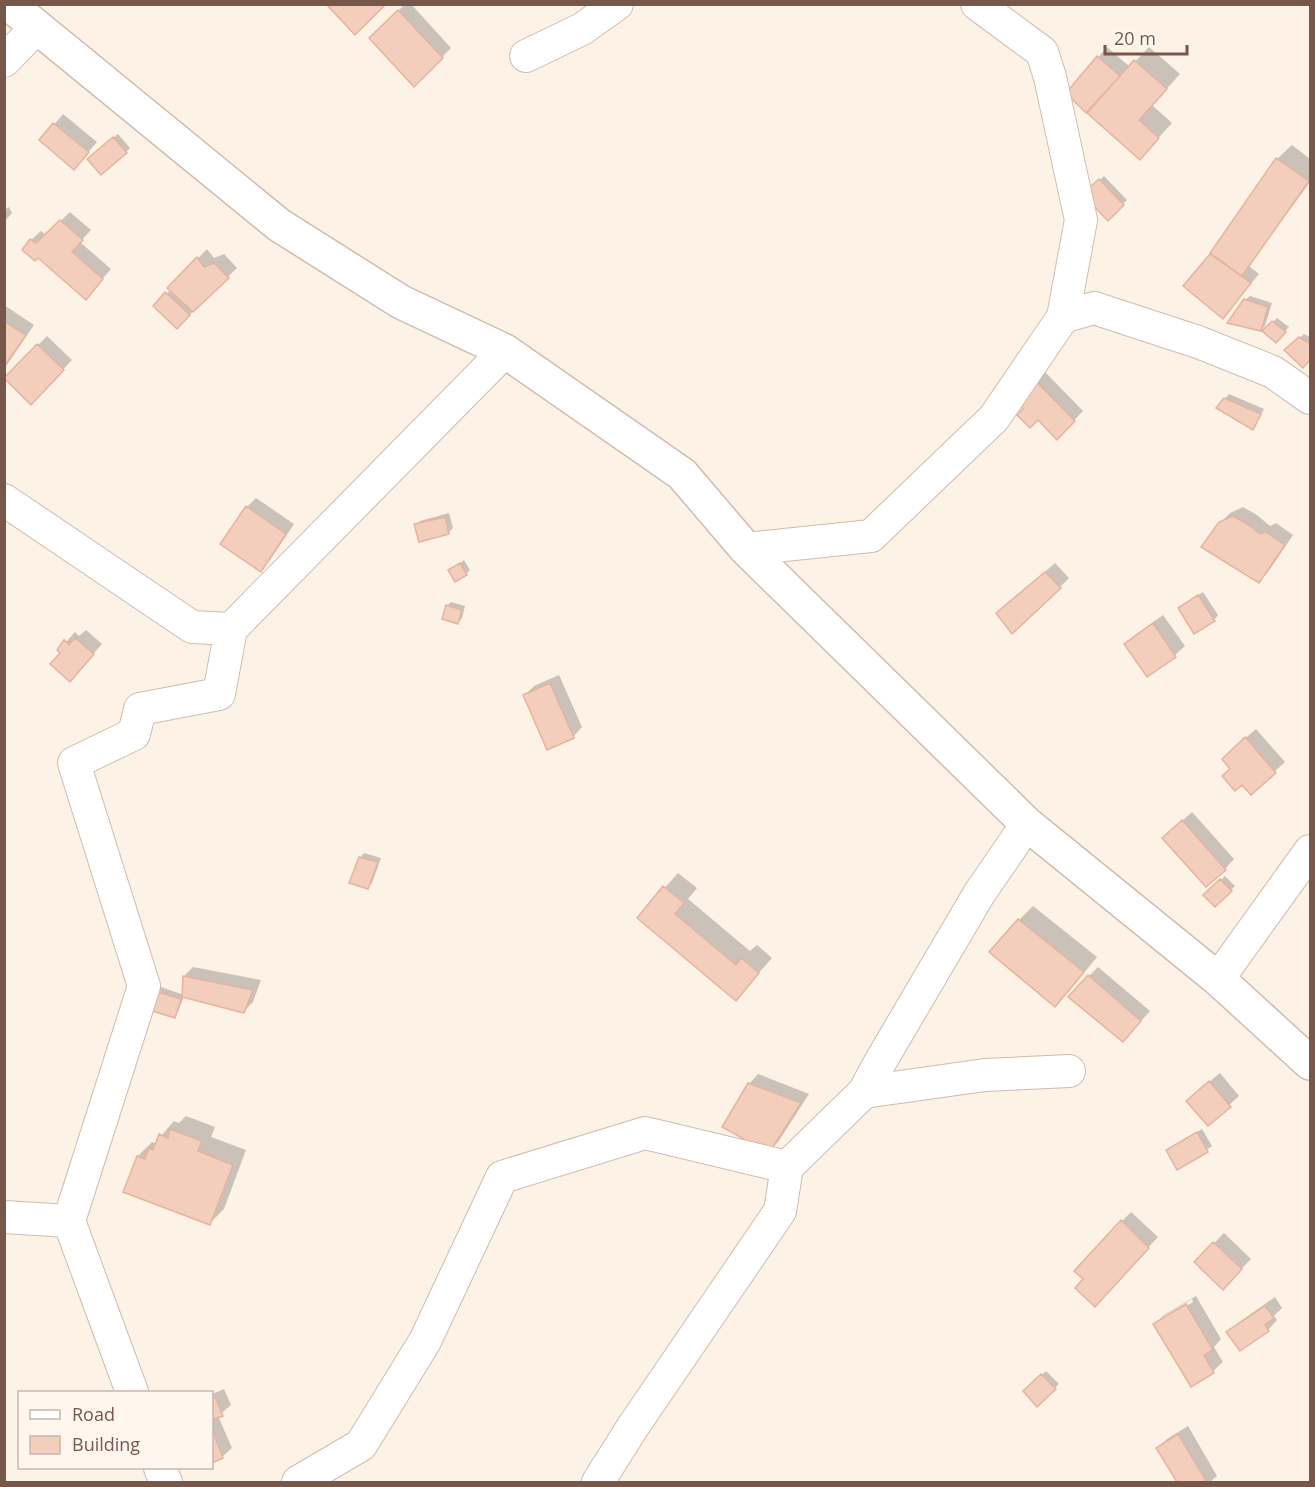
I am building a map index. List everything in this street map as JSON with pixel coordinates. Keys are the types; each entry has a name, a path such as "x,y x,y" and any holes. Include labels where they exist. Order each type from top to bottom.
{"street":[{"path":"9,4 279,225 401,302 505,351 682,474 746,549 1027,824 1218,979 1311,1063"},
{"path":"526,56 582,29 616,4"},
{"path":"746,549 871,536 994,418 1063,317 1082,220 1050,77 1042,52 977,4"},
{"path":"4,61 36,28"},
{"path":"1063,317 1094,308 1198,342 1274,372 1311,398"},
{"path":"132,1391 69,1221 144,986 74,764 134,734 140,709 219,694 231,629 505,351"},
{"path":"4,500 192,627 231,629"},
{"path":"598,1482 632,1428 780,1211 787,1167 864,1092 979,894 1027,824"},
{"path":"1218,979 1311,851"},
{"path":"864,1092 985,1075 1069,1071"},
{"path":"298,1482 361,1445 425,1341 502,1177 645,1133 787,1167"},
{"path":"4,1217 69,1221"}],"building":[{"path":"326,4 386,4 355,35"},
{"path":"398,10 443,58 414,87 369,38"},
{"path":"1097,56 1120,76 1086,113 1066,93"},
{"path":"1134,60 1167,89 1139,120 1159,138 1140,160 1087,113"},
{"path":"53,123 89,152 74,170 39,140"},
{"path":"113,137 127,153 101,175 87,159"},
{"path":"1276,158 1309,181 1242,276 1210,253"},
{"path":"1099,179 1124,205 1108,221 1082,194"},
{"path":"60,220 83,240 72,252 103,279 86,300 38,258 35,261 22,250 30,239 36,243"},
{"path":"1210,254 1251,283 1223,319 1183,286"},
{"path":"197,257 204,267 214,263 229,278 193,312 167,288"},
{"path":"165,292 190,315 177,329 153,306"},
{"path":"1244,299 1268,307 1261,331 1227,323"},
{"path":"4,321 26,335 4,367"},
{"path":"1272,321 1286,332 1276,343 1262,331"},
{"path":"1299,337 1310,344 1310,360 1303,368 1284,350"},
{"path":"37,344 64,370 31,405 4,378"},
{"path":"1033,378 1075,421 1057,440 1038,420 1030,428 1017,415 1023,409 1013,398"},
{"path":"1224,398 1261,414 1253,430 1216,408"},
{"path":"246,506 286,534 261,572 220,544"},
{"path":"1233,516 1260,534 1266,532 1285,545 1259,583 1201,547 1219,522"},
{"path":"445,517 449,534 419,542 414,524"},
{"path":"460,563 467,575 455,582 448,570"},
{"path":"1045,572 1061,588 1012,634 996,613"},
{"path":"1198,595 1215,621 1194,634 1178,608"},
{"path":"446,605 462,610 458,624 442,619"},
{"path":"1153,623 1176,657 1147,677 1124,644"},
{"path":"75,638 94,654 70,682 50,664 60,653 57,650 64,640 69,645"},
{"path":"550,683 574,738 547,750 523,695"},
{"path":"1245,737 1276,773 1251,795 1242,785 1235,791 1222,776 1230,769 1222,759"},
{"path":"1182,820 1226,870 1206,887 1162,838"},
{"path":"359,857 378,862 368,889 349,883"},
{"path":"1220,879 1232,891 1215,907 1203,895"},
{"path":"663,886 684,903 675,914 736,965 741,958 759,973 736,1001 637,918"},
{"path":"1018,919 1084,972 1055,1007 989,952"},
{"path":"1088,975 1141,1021 1123,1042 1068,997"},
{"path":"183,976 253,990 244,1013 182,997"},
{"path":"155,991 181,999 175,1018 149,1010"},
{"path":"1209,1081 1231,1107 1208,1126 1186,1101"},
{"path":"748,1083 801,1103 769,1153 722,1127"},
{"path":"170,1129 202,1141 198,1151 233,1165 210,1225 123,1192 137,1156 145,1159 149,1148 153,1150 159,1134 168,1138"},
{"path":"1197,1132 1208,1152 1177,1170 1166,1150"},
{"path":"1121,1220 1149,1248 1095,1307 1075,1288 1083,1279 1074,1271"},
{"path":"1213,1242 1242,1269 1223,1290 1194,1262"},
{"path":"1186,1304 1213,1350 1204,1355 1214,1373 1191,1387 1153,1324"},
{"path":"1265,1306 1274,1318 1265,1325 1269,1331 1240,1351 1226,1332"},
{"path":"1041,1374 1056,1389 1037,1407 1023,1391"},
{"path":"215,1397 223,1416 213,1420 213,1398"},
{"path":"213,1433 223,1458 213,1463"},
{"path":"1178,1434 1207,1482 1177,1482 1156,1448"}]}
